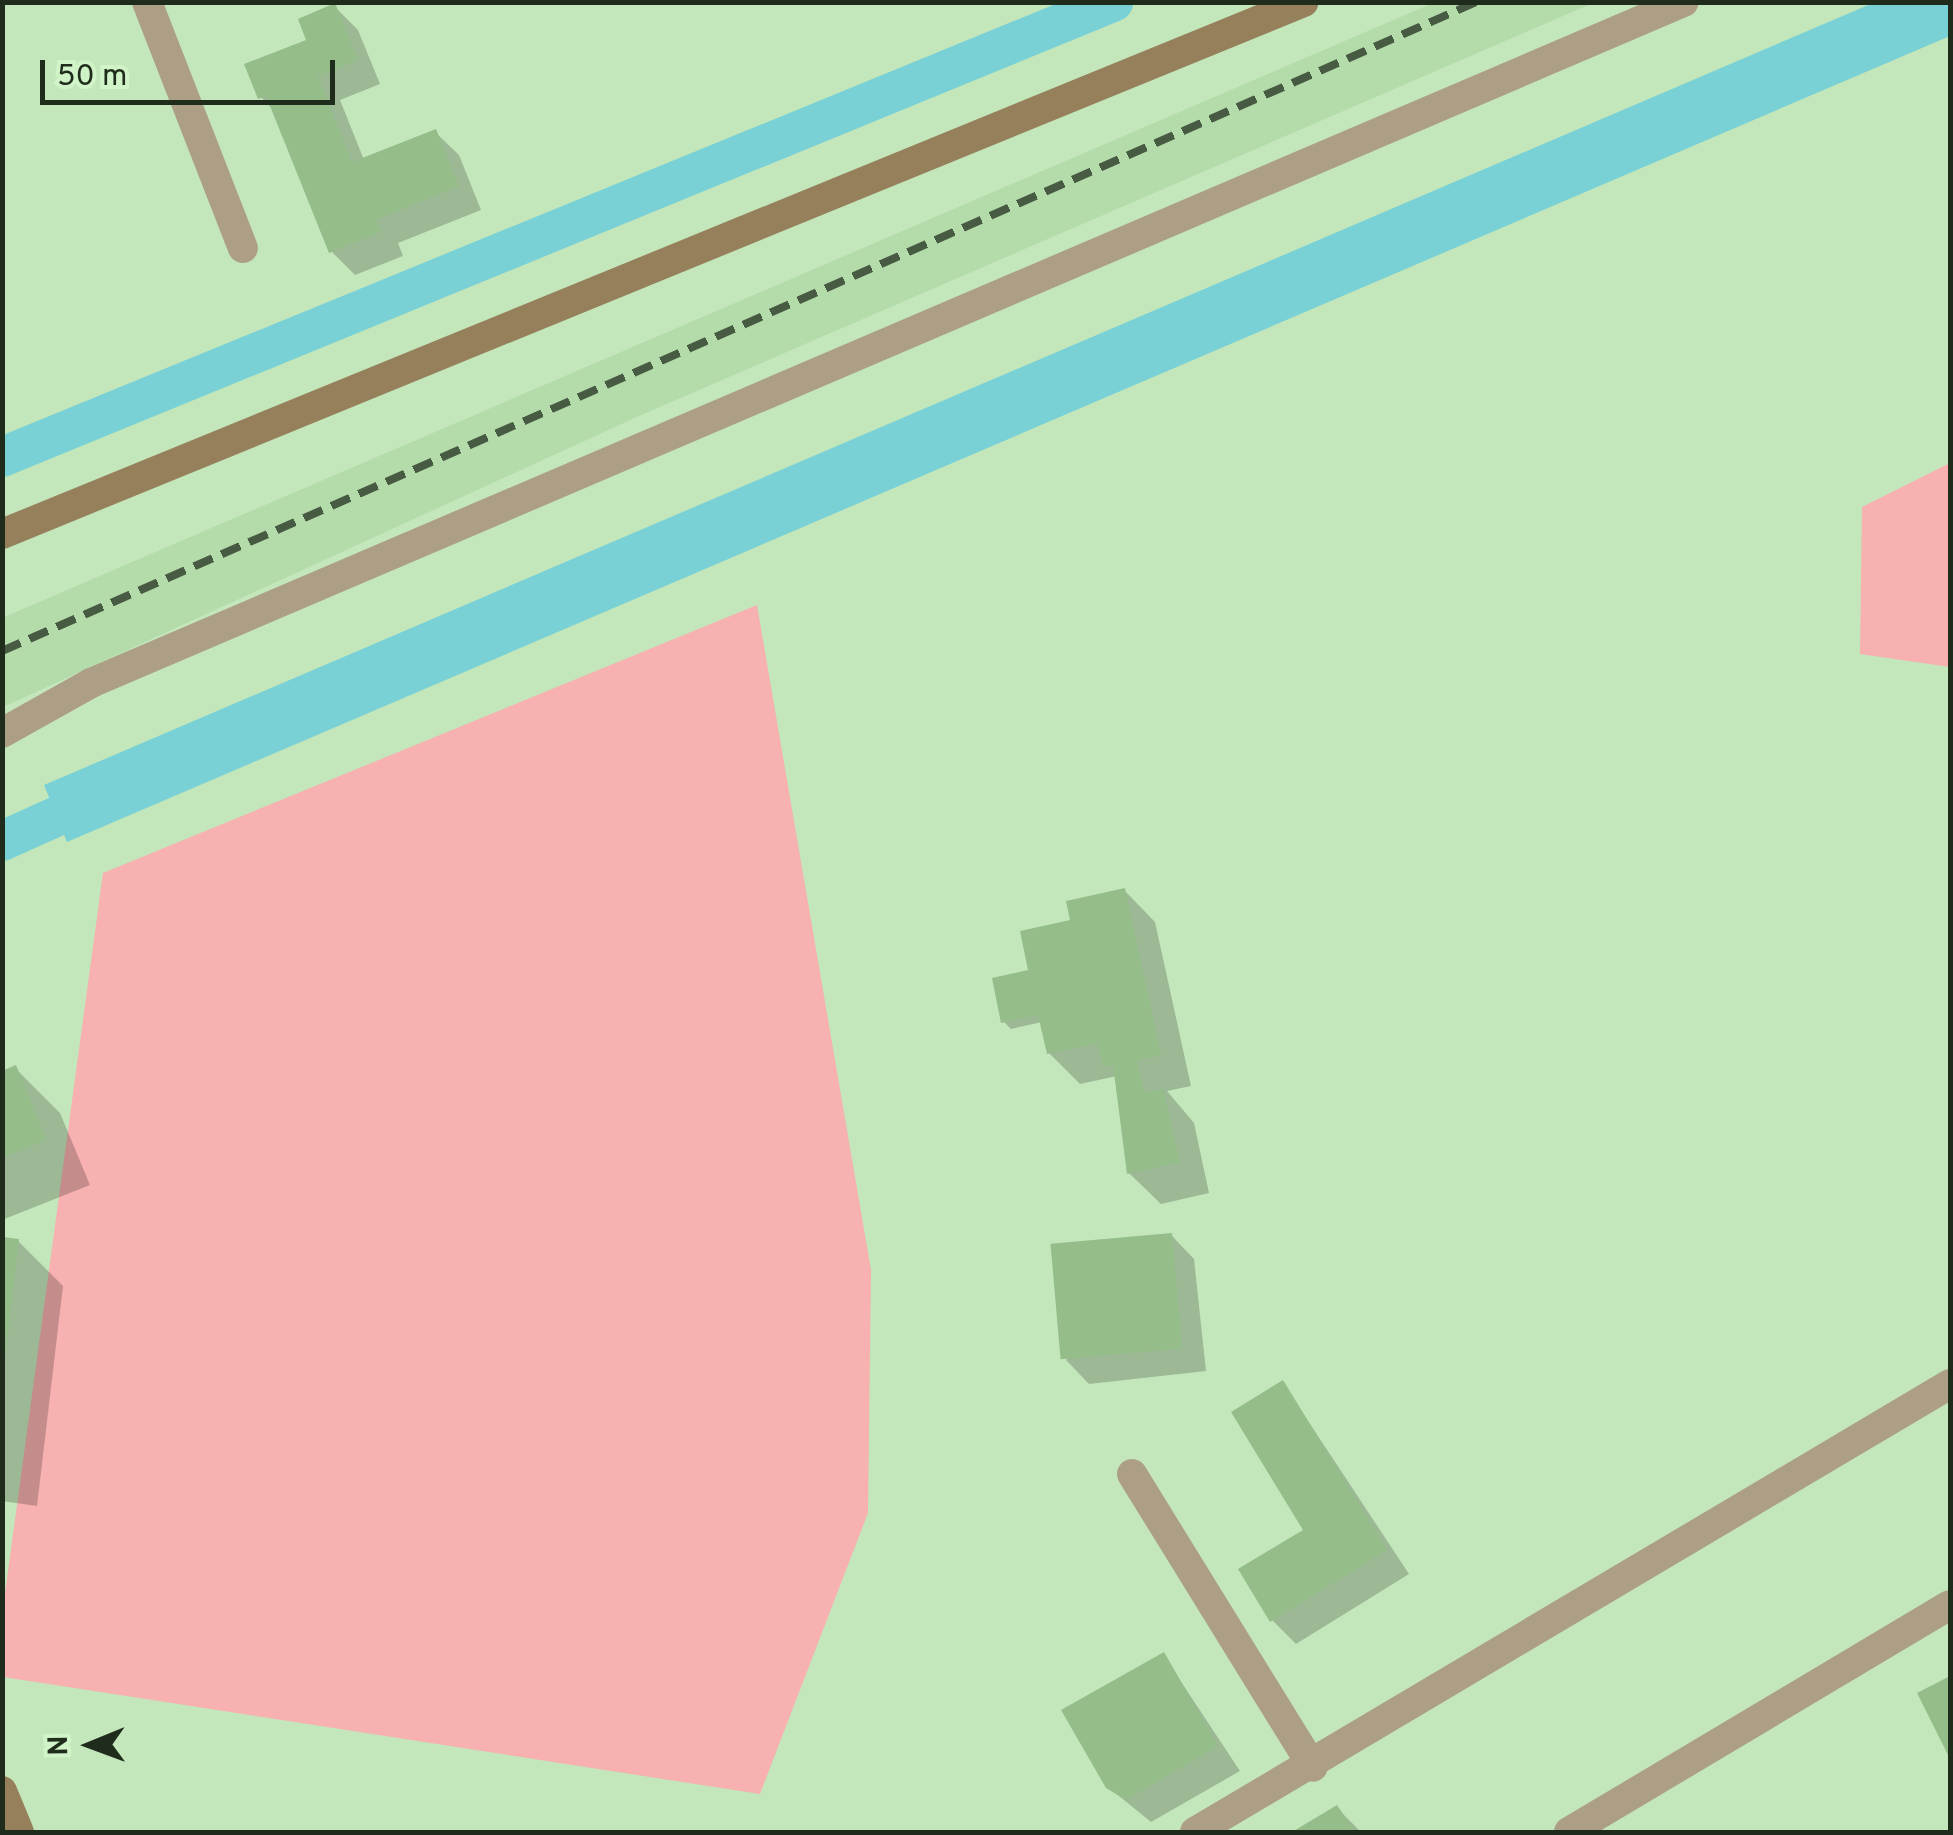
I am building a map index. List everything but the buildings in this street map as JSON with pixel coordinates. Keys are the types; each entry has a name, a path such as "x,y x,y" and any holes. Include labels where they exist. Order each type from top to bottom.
{"main road":[{"path":"2,534 1304,2"},
{"path":"2,1791 19,1832"}],"street":[{"path":"147,2 244,248"},
{"path":"2,733 91,683 1684,2"},
{"path":"1195,1832 1313,1766 1950,1384"},
{"path":"1132,1474 1313,1766"},
{"path":"1569,1832 1950,1605"}],"shaded area":[{"path":"1433,3 1593,3 639,416 3,707 2,618"},
{"path":"1950,463 1950,667 1860,654 1862,507"},
{"path":"757,605 871,1270 868,1513 760,1794 3,1677 3,1608 103,873"}],"water":[{"path":"1873,3 1950,3 1950,36 67,842 44,785"}],"waterway":[{"path":"2,457 1113,2"},
{"path":"2,841 104,795"}],"railway":[{"path":"2,651 1476,2"}]}
